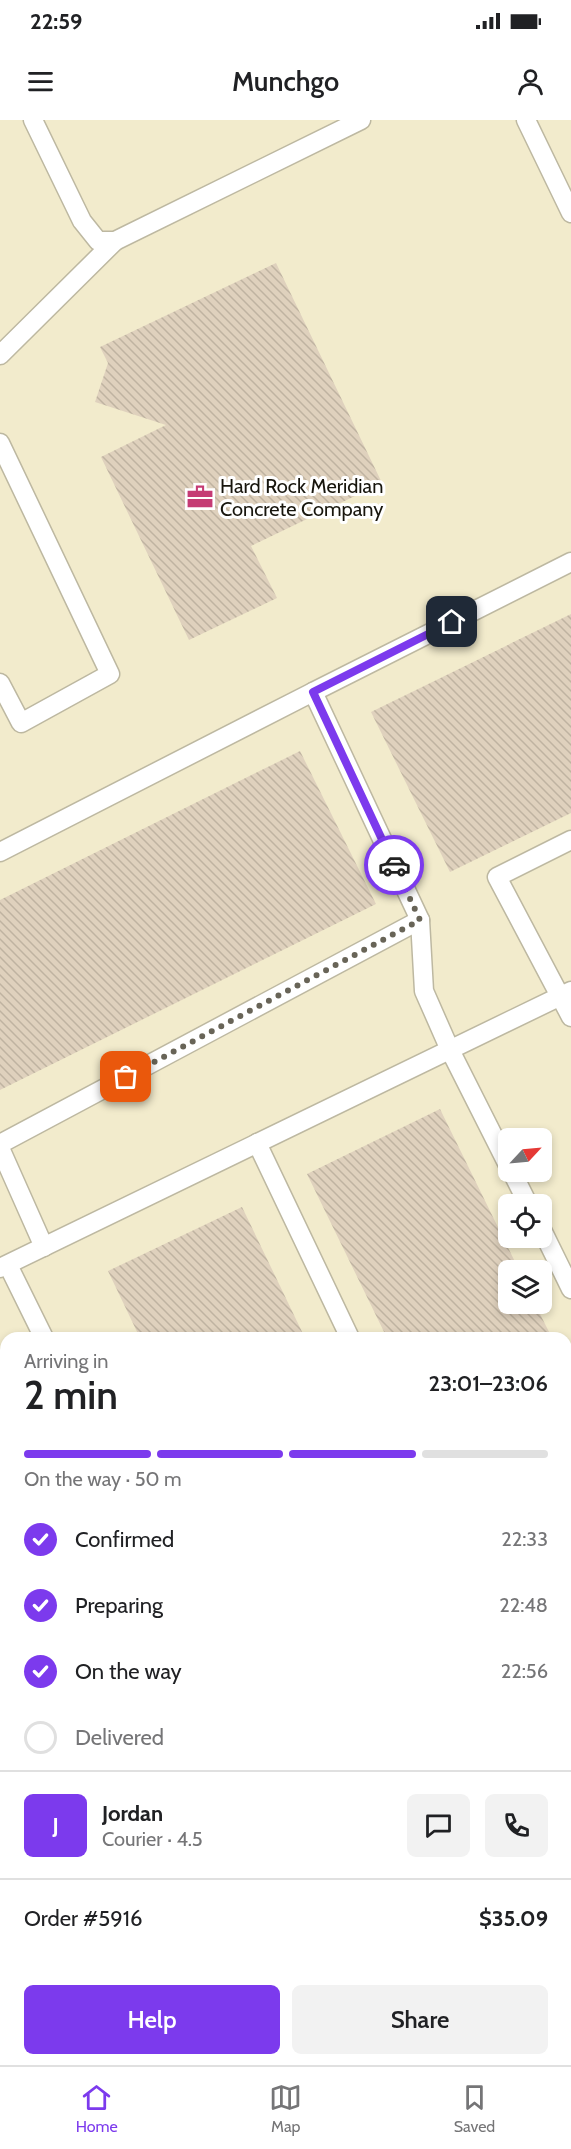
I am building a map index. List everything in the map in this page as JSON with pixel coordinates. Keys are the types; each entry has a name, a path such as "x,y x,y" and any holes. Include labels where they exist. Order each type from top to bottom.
{"lane":[{"path":"33,120 82,221 98,241 115,241"},
{"path":"0,355 115,241 361,120"},
{"path":"526,120 571,213"},
{"path":"0,443 110,674 21,723 0,683"},
{"path":"0,852 571,562"},
{"path":"313,692 420,920 424,991 450,1050 498,1145"},
{"path":"571,840 497,877 565,994 571,1017"},
{"path":"44,1247 0,1146 420,920"},
{"path":"41,1332 4,1267 565,994"},
{"path":"257,1143 347,1332"},
{"path":"551,1248 571,1289"}],"shaded area":[{"path":"0,120 571,120 571,1332 0,1332"}],"building":[{"path":"276,263 382,483 251,546 277,598 189,640 101,457 166,425 95,402 108,363 100,347"},
{"path":"571,614 571,813 450,872 371,712"},
{"path":"300,751 376,904 0,1090 0,900"},
{"path":"440,1109 498,1227 498,1248 508,1248 514,1260 498,1260 498,1314 540,1314 549,1332 384,1332 307,1174"},
{"path":"242,1207 302,1332 137,1332 108,1271"}],"way so far":[{"path":"126,1077 420,920 394,865"}],"place":[{"name":"Hard Rock Meridian Concrete Company","path":"200,497"}],"route":[{"path":"394,865 313,692 452,622"}]}
